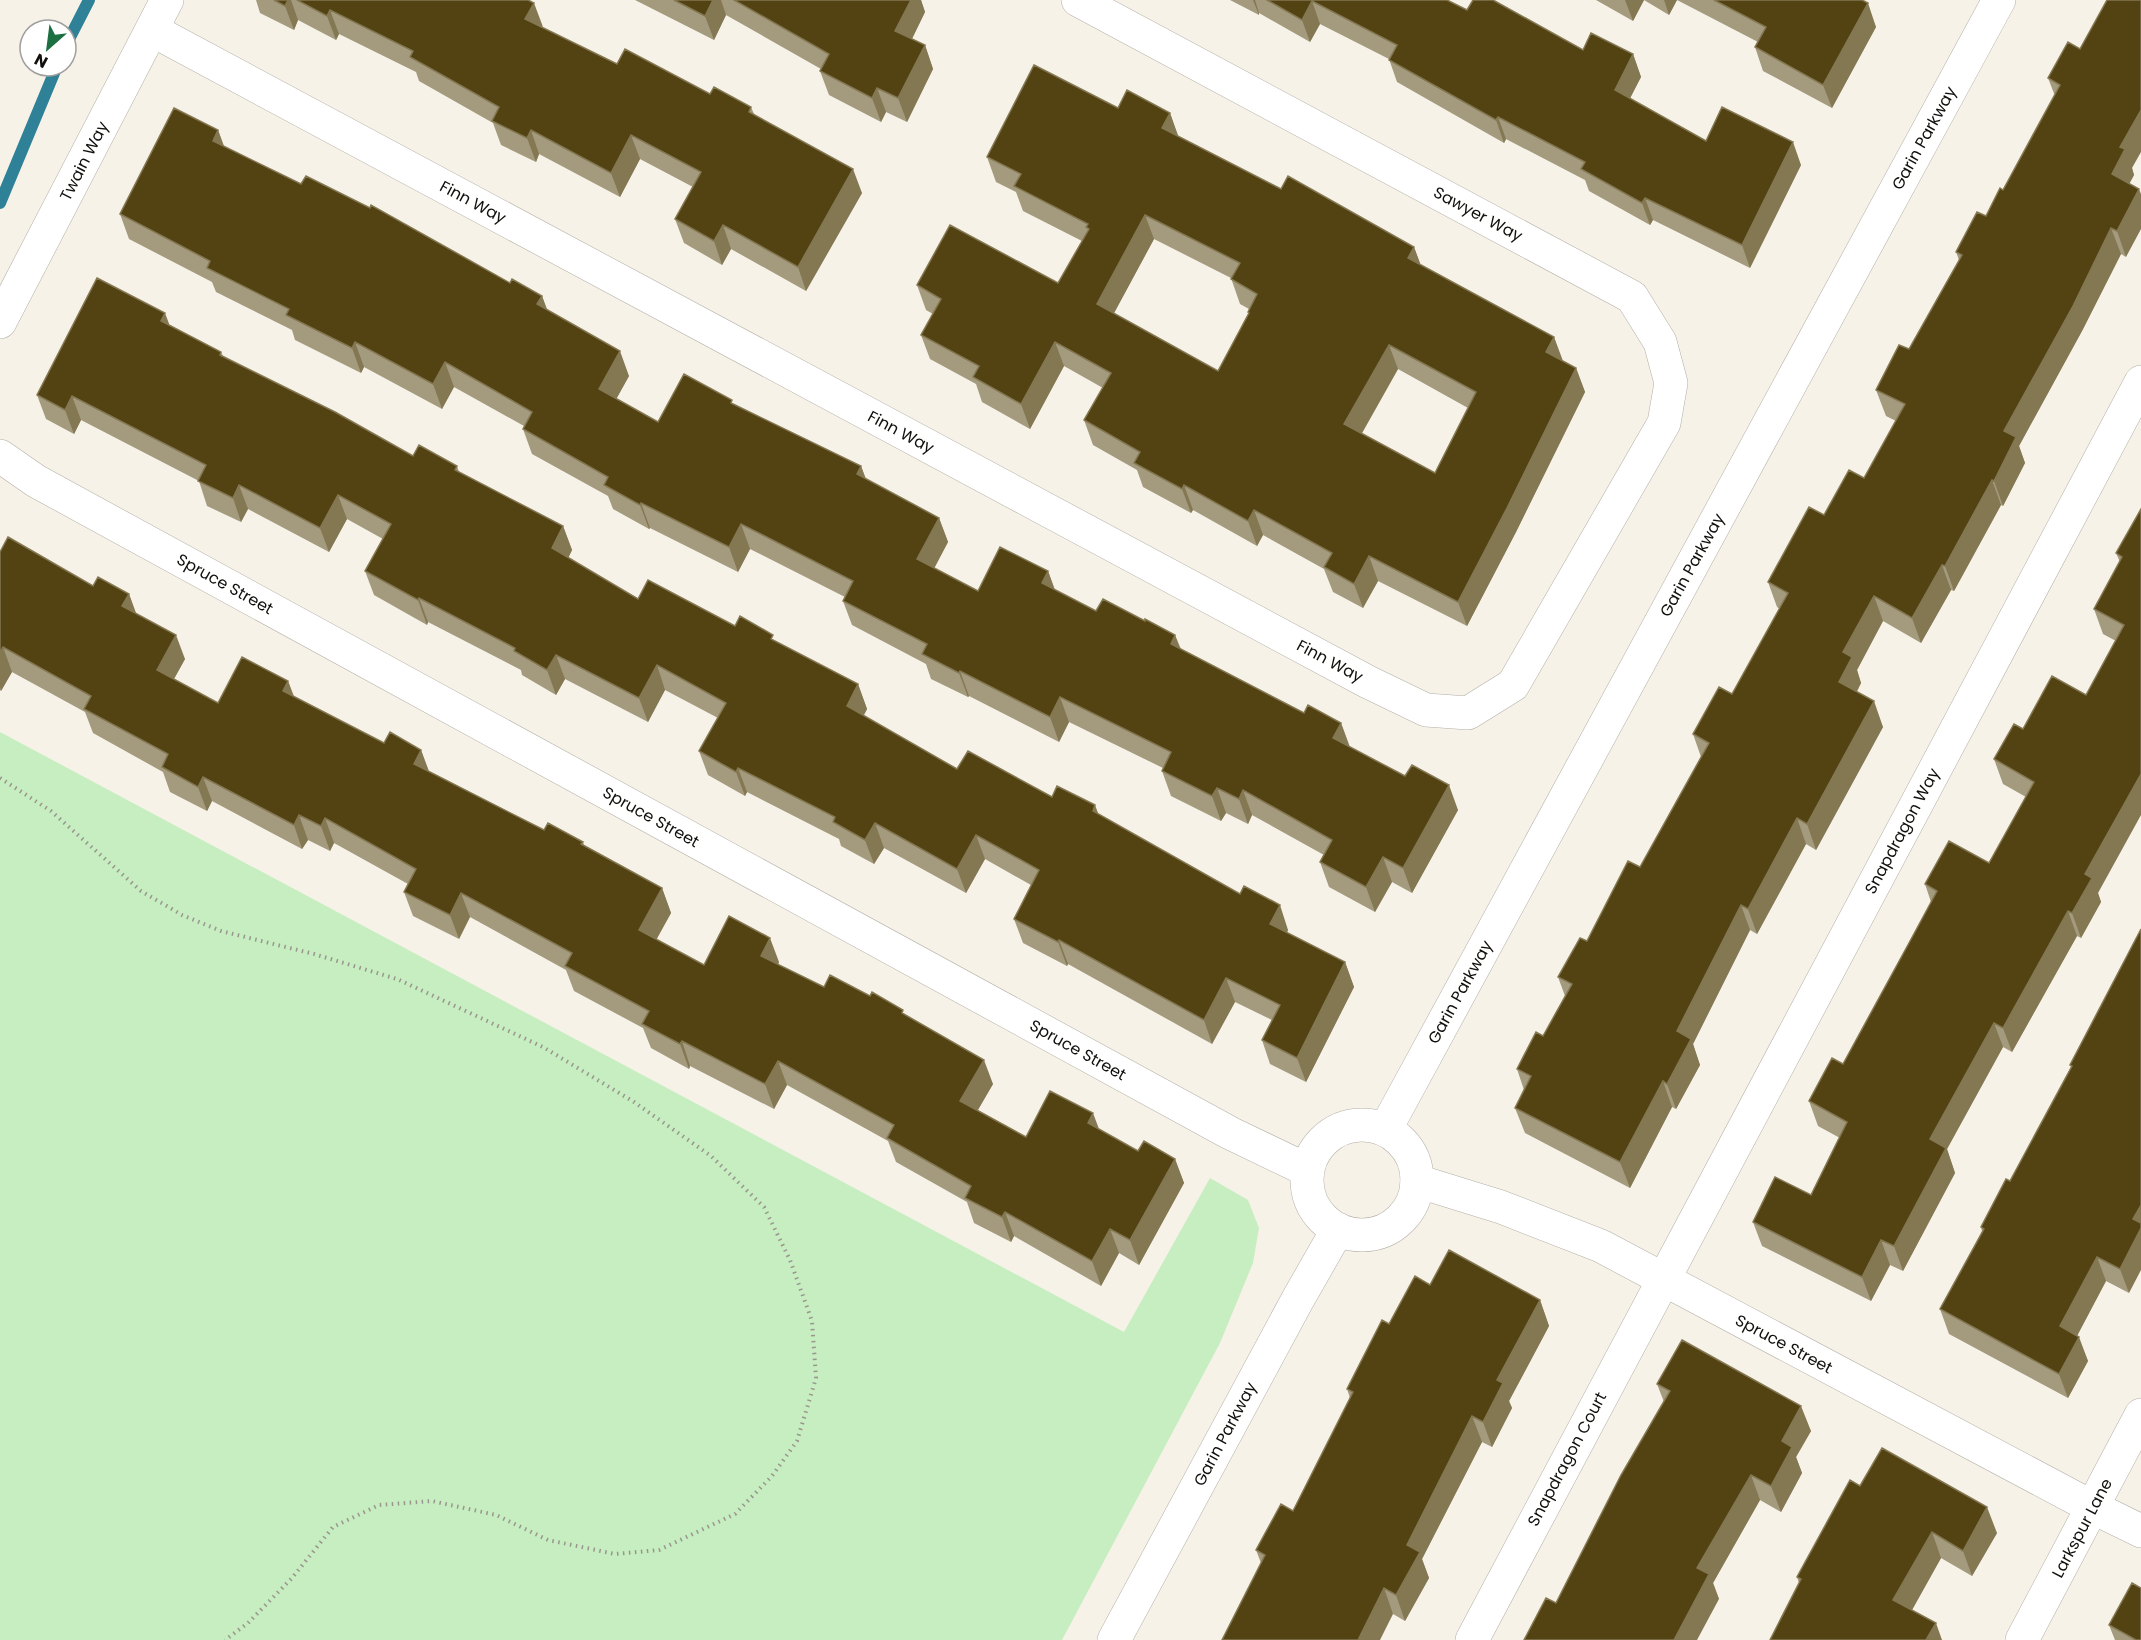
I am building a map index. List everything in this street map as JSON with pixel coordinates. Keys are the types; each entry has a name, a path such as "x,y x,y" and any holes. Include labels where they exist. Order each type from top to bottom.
{"street":[{"name":"Twain Way","path":"0,322 167,0"},
{"name":"Sawyer Way","path":"1078,0 1632,297 1660,342 1671,383 1664,423 1593,546"},
{"name":"Garin Parkway","path":"1385,1130 1999,0"},
{"name":"Finn Way","path":"152,30 1357,676 1426,710 1468,713 1513,685 1593,546"},
{"name":"Snapdragon Way","path":"1662,1279 2141,382"},
{"name":"Spruce Street","path":"0,456 36,481 1230,1133 1307,1170"},
{"path":"1354,1125 1366,1125 1385,1130 1397,1137 1411,1155 1416,1167 1416,1193 1412,1204 1399,1222 1383,1232 1346,1234 1328,1225 1313,1208 1306,1183 1307,1170 1313,1153 1323,1140 1338,1130 1354,1125"},
{"name":"Spruce Street","path":"1417,1181 1501,1207 1601,1246 2141,1531"},
{"name":"Garin Parkway","path":"1114,1640 1338,1229"},
{"name":"Snapdragon Court","path":"1472,1640 1662,1279"},
{"name":"Larkspur Lane","path":"2022,1640 2141,1415"}],"path":[{"path":"0,778 51,811 141,891 182,915 221,931 314,954 397,979 543,1047 634,1102 711,1156 764,1207 790,1260 812,1321 816,1378 796,1441 772,1476 735,1514 659,1550 615,1554 548,1540 496,1515 432,1501 379,1505 333,1527 292,1578 248,1623 225,1640"}],"green space":[{"path":"0,732 1124,1332 1210,1178 1248,1200 1259,1228 1253,1263 1220,1343 1062,1640 0,1640"}],"building":[{"path":"274,0 288,0 285,6"},
{"path":"297,0 528,0 534,3 525,19 617,64 625,49 710,94 714,87 751,107 749,112 853,169 798,267 723,225 714,241 675,219 701,172 631,135 611,173 531,130 527,138 492,121 499,107 410,57 413,51 330,10 327,16"},
{"path":"674,0 713,0 705,16"},
{"path":"734,0 911,0 895,31 925,45 898,98 877,88 872,98 820,71 829,54"},
{"path":"1267,0 1447,0 1467,10 1473,0 1493,0 1583,50 1591,33 1633,54 1615,90 1706,141 1722,107 1793,142 1742,245 1645,198 1642,203 1581,169 1585,162 1498,117 1496,120 1389,60 1397,45 1312,1 1302,20"},
{"path":"1714,0 1862,0 1868,3 1823,85 1755,47 1766,27"},
{"path":"2107,0 2141,0 2141,110 2120,147 2125,149 2112,174 2139,189 2117,231 2111,228 2073,306 2004,431 2016,437 1994,481 1992,480 1945,566 1942,565 1912,618 1874,596 1843,652 1852,657 1839,682 1874,701 1807,824 1797,818 1748,909 1741,905 1677,1031 1691,1039 1667,1084 1663,1081 1620,1162 1515,1108 1531,1076 1517,1069 1536,1032 1543,1036 1572,984 1558,977 1580,938 1587,941 1628,861 1640,867 1709,743 1693,734 1719,687 1732,694 1788,593 1768,582 1809,507 1824,515 1849,470 1864,478 1905,404 1876,390 1899,345 1909,349 1962,255 1956,252 1977,212 1986,216 2000,188 2003,190 2060,85 2048,78 2068,42 2080,49"},
{"path":"1034,65 1118,108 1127,90 1170,113 1162,128 1281,189 1288,176 1414,247 1408,258 1554,337 1546,352 1576,368 1458,602 1369,556 1354,584 1324,567 1332,553 1254,510 1248,521 1184,485 1182,489 1134,463 1140,452 1084,420 1111,373 1055,342 1021,404 973,377 979,366 921,335 941,299 917,285 950,225 1058,283 1089,229 1086,227 1088,224 1014,186 1021,174 987,157","holes":["1145,215 1240,263 1231,279 1257,294 1218,371 1097,304","1389,345 1476,392 1435,473 1344,424"]},
{"path":"174,108 218,130 213,141 301,184 306,176 370,208 371,205 510,283 512,279 542,296 537,304 620,351 599,389 658,422 684,374 732,400 731,403 861,466 857,474 939,518 917,559 978,591 1000,547 1048,571 1042,583 1096,611 1103,599 1175,635 1171,644 1304,713 1308,705 1341,723 1333,738 1405,776 1412,765 1449,785 1403,868 1383,857 1366,887 1320,862 1332,840 1243,790 1239,799 1217,788 1212,796 1162,771 1171,752 1060,697 1050,717 922,654 927,644 843,601 853,581 741,524 729,547 641,503 640,505 604,485 608,477 523,429 532,412 445,362 433,384 355,342 352,348 286,315 289,309 207,268 210,261 120,214"},
{"path":"97,278 165,313 161,321 221,352 220,355 335,412 413,456 419,445 457,466 455,470 563,526 552,548 638,599 648,580 735,626 740,616 773,635 771,639 858,684 847,706 957,769 968,751 1052,797 1057,786 1095,805 1093,811 1240,894 1244,886 1280,905 1270,924 1345,962 1297,1058 1262,1040 1280,1005 1226,978 1204,1020 1059,940 1058,942 1014,919 1039,870 976,835 957,869 875,823 865,840 833,822 835,817 738,768 736,772 699,751 726,703 657,665 639,698 556,655 547,670 514,651 515,648 365,571 391,524 338,495 320,528 239,485 233,498 198,481 206,465 72,396 65,410 37,395"},
{"path":"2141,509 2141,774 2085,874 2092,878 2072,913 2068,911 2003,1028 1994,1023 1930,1139 1946,1148 1894,1246 1881,1240 1862,1277 1753,1222 1775,1177 1811,1195 1847,1122 1809,1101 1832,1058 1843,1064 1937,891 1925,884 1949,841 1989,863 2034,782 1994,759 2014,724 2023,729 2052,676 2086,695 2124,625 2094,609 2122,557 2116,553"},
{"path":"8,537 93,586 98,577 129,594 122,606 176,635 157,670 218,703 242,657 288,681 283,691 384,743 390,732 421,750 414,764 544,830 548,823 583,842 581,844 662,888 639,930 704,965 729,916 770,938 761,956 824,987 830,975 870,996 872,992 903,1010 902,1013 984,1060 960,1101 1026,1137 1050,1091 1093,1113 1088,1123 1138,1151 1144,1141 1175,1159 1130,1240 1110,1229 1092,1261 1005,1212 1002,1217 965,1198 971,1186 887,1138 894,1125 778,1061 765,1084 682,1041 680,1044 642,1024 649,1011 565,966 572,953 461,893 450,915 404,892 416,869 325,818 321,826 299,815 294,825 203,777 198,787 162,767 168,754 84,709 91,696 3,647 0,653 0,552"},
{"path":"2141,929 2141,1205 2133,1219 2141,1223 2141,1228 2120,1269 2097,1257 2060,1326 2079,1337 2059,1374 1940,1309 1984,1229 1981,1227 2006,1179 2010,1181 2072,1066 2070,1065"},
{"path":"1449,1250 1540,1300 1497,1380 1503,1383 1483,1422 1472,1416 1407,1545 1420,1552 1396,1595 1384,1588 1358,1640 1222,1640 1265,1555 1256,1550 1281,1504 1293,1511 1353,1392 1347,1389 1382,1320 1389,1324 1415,1276 1430,1285"},
{"path":"1682,1340 1801,1406 1782,1441 1792,1447 1771,1486 1751,1475 1697,1568 1709,1574 1674,1640 1524,1640 1546,1598 1556,1603 1621,1475 1670,1391 1657,1384"},
{"path":"1882,1448 1987,1507 1963,1551 1932,1532 1893,1600 1936,1623 1926,1640 1770,1640 1801,1579 1797,1577 1850,1480 1860,1486"},
{"path":"2132,1583 2141,1588 2141,1640 2136,1640 2109,1625"}],"waterway":[{"path":"78,22 89,0"},
{"path":"0,203 52,78"}]}
